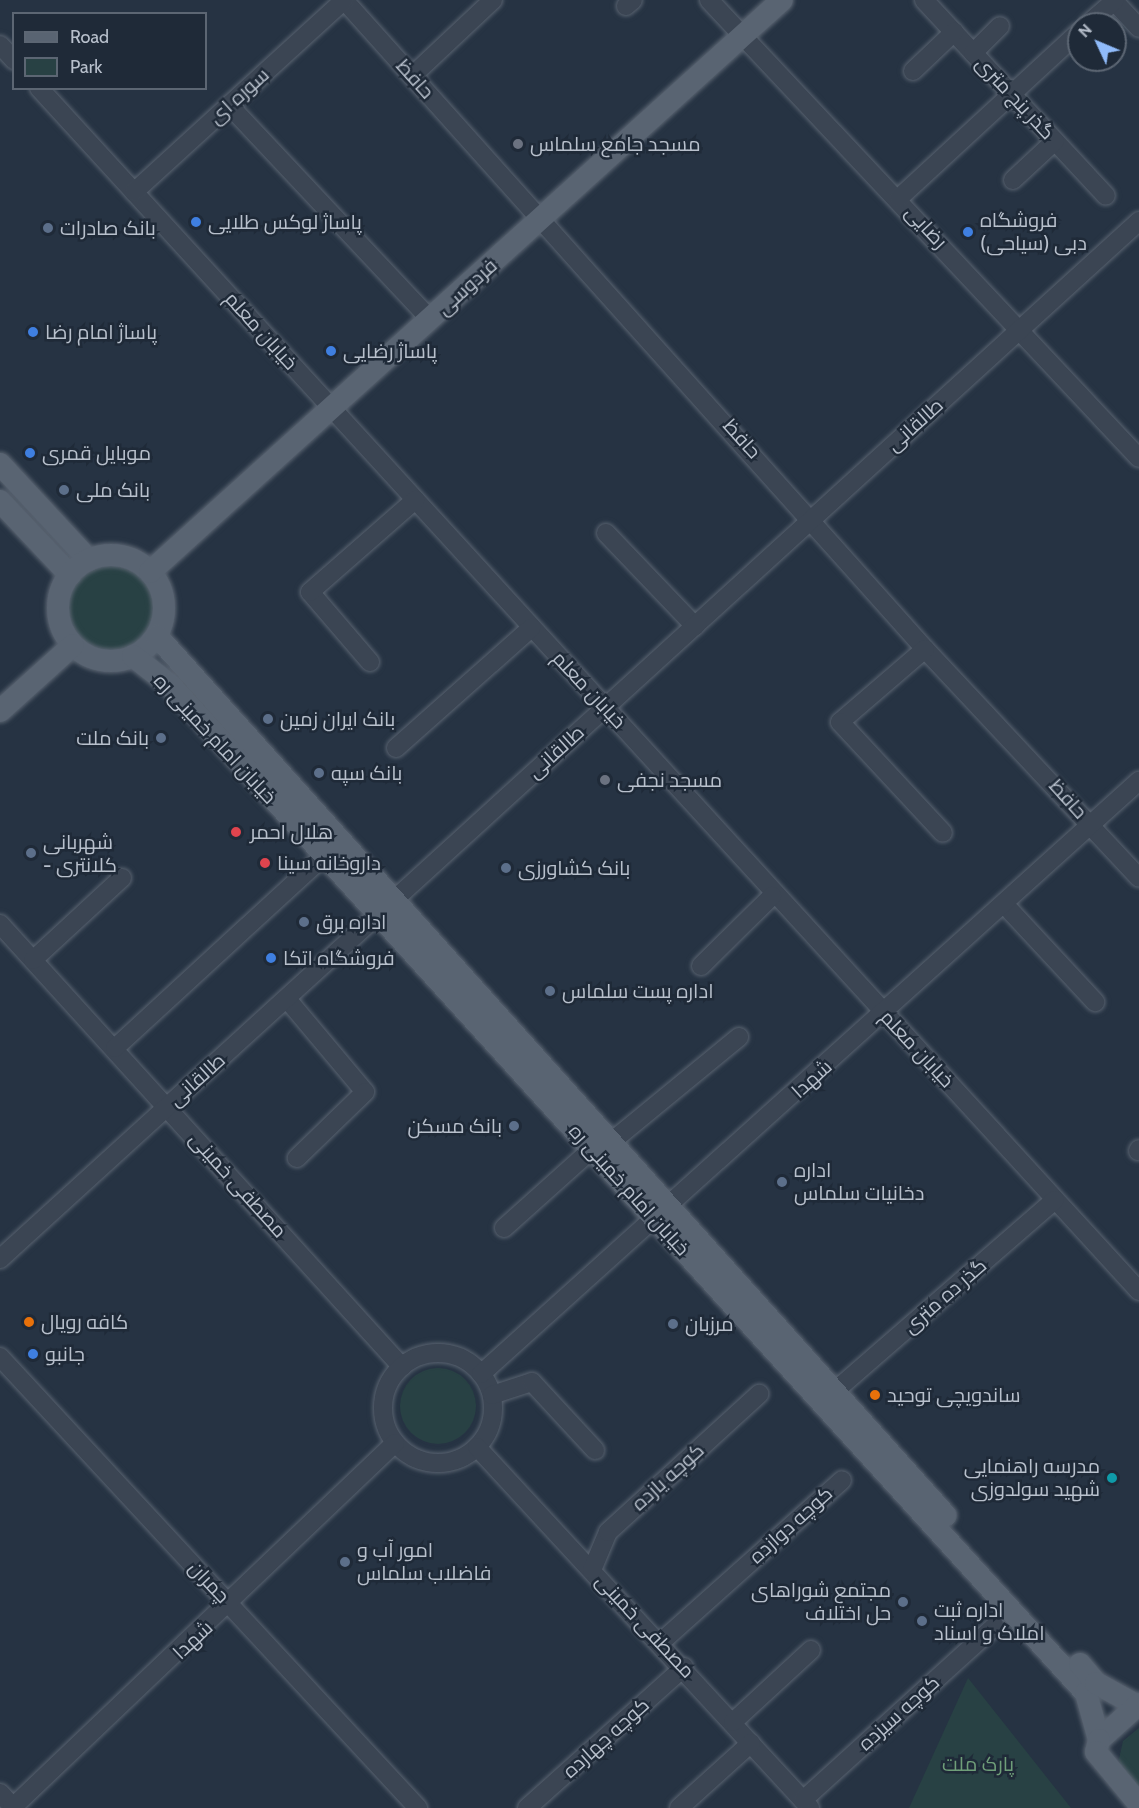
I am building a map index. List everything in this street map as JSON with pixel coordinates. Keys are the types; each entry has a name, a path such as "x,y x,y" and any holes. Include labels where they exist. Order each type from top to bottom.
{"main road":[{"name":"فردوسی","path":"150,572 333,410 782,0"},
{"path":"0,464 89,560"},
{"path":"0,501 70,575"},
{"path":"122,556 150,572 163,597 157,636 133,656 100,660 73,645 64,631 58,602 70,575 89,560 122,556"},
{"name":"خیابان امام خمینی ره","path":"157,636 386,907 601,1146 835,1391 1096,1683 1137,1705"},
{"path":"0,711 73,645"},
{"name":"خیابان امام خمینی ره","path":"133,656 170,686 324,856 386,907"},
{"name":"خیابان امام خمینی ره","path":"664,1214 1086,1693 1099,1740 1099,1761 1139,1804"},
{"path":"1099,1740 1137,1705"}],"street":[{"name":"حافظ","path":"344,0 813,518 925,649 1139,878"},
{"name":"سوره ای","path":"134,192 344,0"},
{"path":"412,76 493,0"},
{"name":"رضایی","path":"709,0 899,198 1139,458"},
{"name":"گذر پنج متری","path":"924,0 1106,196"},
{"path":"1100,12 1113,0 1139,28"},
{"path":"973,52 1000,26"},
{"path":"913,71 954,32"},
{"path":"899,198 1067,43"},
{"path":"0,45 12,58"},
{"name":"خیابان معلم","path":"41,90 605,708 772,896 884,1013 1139,1292"},
{"path":"229,105 431,320"},
{"path":"1013,180 1055,141"},
{"name":"طالقانی","path":"0,1259 1021,328 1136,231"},
{"path":"370,662 310,592 415,500"},
{"path":"606,533 695,626"},
{"path":"396,748 531,628"},
{"path":"925,649 840,722 943,833"},
{"name":"شهدا","path":"481,1374 664,1214 1139,781"},
{"path":"114,1048 324,856"},
{"path":"33,960 122,878"},
{"path":"701,966 772,896"},
{"path":"1004,904 1095,1002"},
{"name":"مصطفی خمینی","path":"0,924 402,1367"},
{"path":"287,999 365,1092 297,1158"},
{"path":"504,1228 601,1146 739,1037"},
{"name":"گذر ده متری","path":"835,1391 1055,1200"},
{"path":"436,1353 455,1355 481,1374 492,1395 493,1414 477,1447 446,1463 428,1463 395,1443 383,1414 384,1397 402,1367 436,1353"},
{"name":"چمران","path":"0,1356 418,1808"},
{"path":"492,1395 532,1382 595,1450"},
{"name":"کوچه یازده","path":"592,1570 608,1532 759,1394"},
{"name":"شهدا","path":"13,1808 230,1605 395,1443"},
{"name":"مصطفی خمینی","path":"477,1447 684,1667 807,1804"},
{"name":"کوچه دوازده","path":"660,1643 842,1480"},
{"name":"کوچه سیزده","path":"807,1804 995,1626"},
{"path":"733,1722 811,1650"},
{"name":"کوچه چهارده","path":"527,1808 684,1667"},
{"path":"680,1808 751,1743"},
{"path":"0,1793 13,1808"}],"green space":[{"path":"111,563 128,567 143,576 152,591 156,608 152,625 143,640 128,649 111,653 94,649 79,640 70,625 66,608 70,591 79,576 94,567"},
{"path":"438,1368 452,1371 465,1379 473,1392 476,1406 473,1420 465,1433 452,1441 438,1444 424,1441 411,1433 403,1420 400,1406 403,1392 411,1379 424,1371"},
{"name":"پارک ملت","path":"968,1678 1071,1808 909,1808"},
{"path":"1139,1728 1139,1789 1120,1769 1119,1759 1123,1741"}],"place":[{"name":"مسجد جامع سلماس","path":"518,144"},
{"name":"پاساژ لوکس طلایی","path":"196,222"},
{"name":"بانک صادرات","path":"48,228"},
{"name":"فروشگاه دبی (سیاحی)","path":"968,232"},
{"name":"پاساژ امام رضا","path":"33,332"},
{"name":"پاساژ رضایی","path":"331,351"},
{"name":"موبایل قمری","path":"30,453"},
{"name":"بانک ملی","path":"64,490"},
{"name":"بانک ایران زمین","path":"268,719"},
{"name":"بانک ملت","path":"161,738"},
{"name":"بانک سپه","path":"319,773"},
{"name":"مسجد نجفی","path":"605,780"},
{"name":"هلال احمر","path":"236,832"},
{"name":"شهربانی - کلانتری","path":"31,853"},
{"name":"داروخانه سینا","path":"265,863"},
{"name":"بانک کشاورزی","path":"506,868"},
{"name":"اداره برق","path":"304,922"},
{"name":"فروشگاه اتکا","path":"271,958"},
{"name":"اداره پست سلماس","path":"550,991"},
{"name":"بانک مسکن","path":"514,1126"},
{"name":"اداره دخانیات سلماس","path":"782,1182"},
{"name":"کافه رویال","path":"29,1322"},
{"name":"مرزبان","path":"673,1324"},
{"name":"جانبو","path":"33,1354"},
{"name":"ساندویچی توحید","path":"875,1395"},
{"name":"مدرسه راهنمایی شهید سولدوزی","path":"1112,1478"},
{"name":"امور آب و فاضلاب سلماس","path":"345,1562"},
{"name":"مجتمع شوراهای حل اختلاف","path":"903,1602"},
{"name":"اداره ثبت املاک و اسناد","path":"922,1621"}]}
